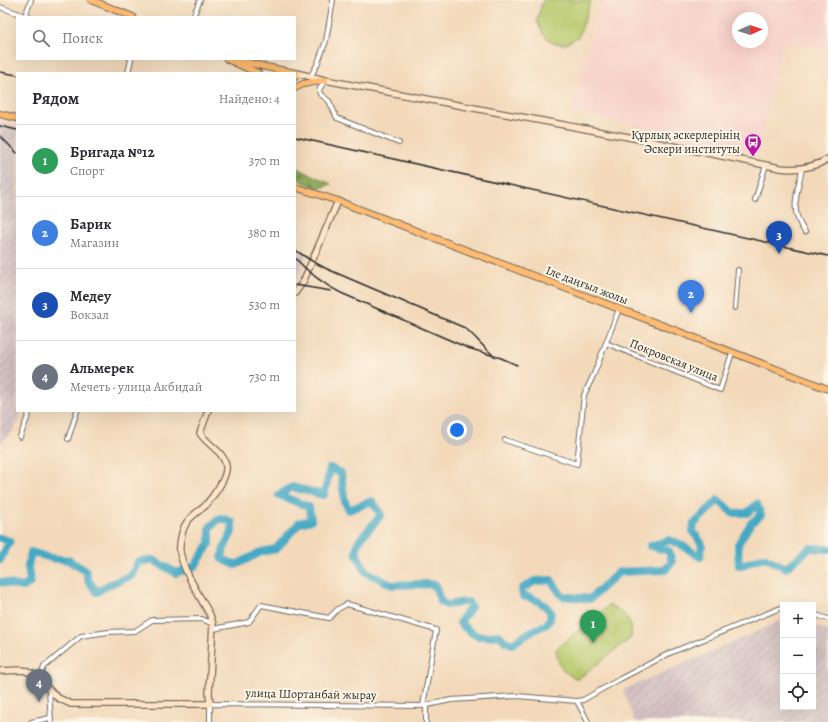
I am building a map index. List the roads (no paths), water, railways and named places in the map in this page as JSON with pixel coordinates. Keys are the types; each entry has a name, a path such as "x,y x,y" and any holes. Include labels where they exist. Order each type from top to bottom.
{"main road":[{"path":"91,0 131,16"},
{"path":"229,60 256,72"},
{"path":"238,60 284,72"},
{"path":"296,88 303,84 325,80"},
{"path":"0,114 16,118"},
{"name":"Іле даңғыл жолы","path":"296,187 338,201 828,390"}],"street":[{"path":"0,7 27,16 30,0"},
{"path":"193,16 200,0"},
{"path":"310,77 317,65 326,41 333,0"},
{"path":"128,72 131,60"},
{"path":"296,75 639,139 766,166 802,169 816,165 828,159"},
{"path":"325,80 319,90 320,94 328,101 337,118 398,142"},
{"path":"755,200 766,166"},
{"path":"802,169 795,206 799,224 805,232"},
{"path":"296,292 303,282 338,201"},
{"path":"735,308 738,270"},
{"path":"505,440 577,464 584,395 594,374 619,309"},
{"name":"Покровская улица","path":"606,342 720,390 732,352"},
{"path":"20,438 30,412"},
{"path":"68,439 77,412"},
{"path":"208,412 200,433 222,457 226,465 226,472 213,495 187,522 182,533 180,551 187,572 210,615 213,627 209,693 210,722"},
{"path":"43,685 41,676 44,667 81,636 108,632 135,631 152,620 202,619 213,627 249,622 261,605 329,618 338,609 347,604 436,630 424,706 426,722"},
{"path":"588,722 577,701 583,700 670,653 780,608"},
{"path":"816,615 828,619"},
{"name":"улица Шортанбай жырау","path":"0,671 23,670 31,673 58,698 71,704 424,706 451,700 517,696 577,701"},
{"path":"32,722 51,720 49,690"}],"waterway":[{"path":"0,582 23,587 30,583 28,566 31,552 51,558 68,560 86,571 88,580 97,592 108,585 131,576 138,562 153,560 176,573 195,566 210,543 210,527 220,518 232,522 232,532 224,548 222,559 236,565 261,552 276,549 299,523 311,520 309,507 279,495 292,487 324,495 330,468 341,473 345,502 349,510 372,501 381,515 358,542 356,553 366,572 392,585 435,585 440,601 446,605 468,602 471,607 460,623 470,632 478,636 499,635 505,641 512,644 530,632 547,624 550,619 551,612 538,601 523,596 522,589 535,581 551,580 562,596 590,599 619,572 665,570 672,562 669,551 650,546 669,540 680,544 700,557 702,544 693,531 694,524 718,500 733,513 747,513 757,504 761,515 751,523 738,544 739,566 764,557 786,568 810,548 828,549"},
{"path":"0,538 10,541 0,560"}],"railway":[{"path":"0,72 16,75"},
{"path":"0,126 16,130"},
{"path":"0,136 16,152"},
{"path":"296,137 828,256"},
{"path":"296,251 327,269 465,328 492,354"},
{"path":"296,259 316,278 341,293 468,348 501,358 517,365"},
{"path":"296,285 331,291"}],"place":[{"name":"Құрлық әскерлерінің Әскери институты","path":"753,157"},
{"name":"Медеу","path":"779,254"},
{"name":"Барик","path":"691,313"},
{"name":"Бригада №12","path":"593,643"},
{"name":"Альмерек","path":"39,702"}]}
